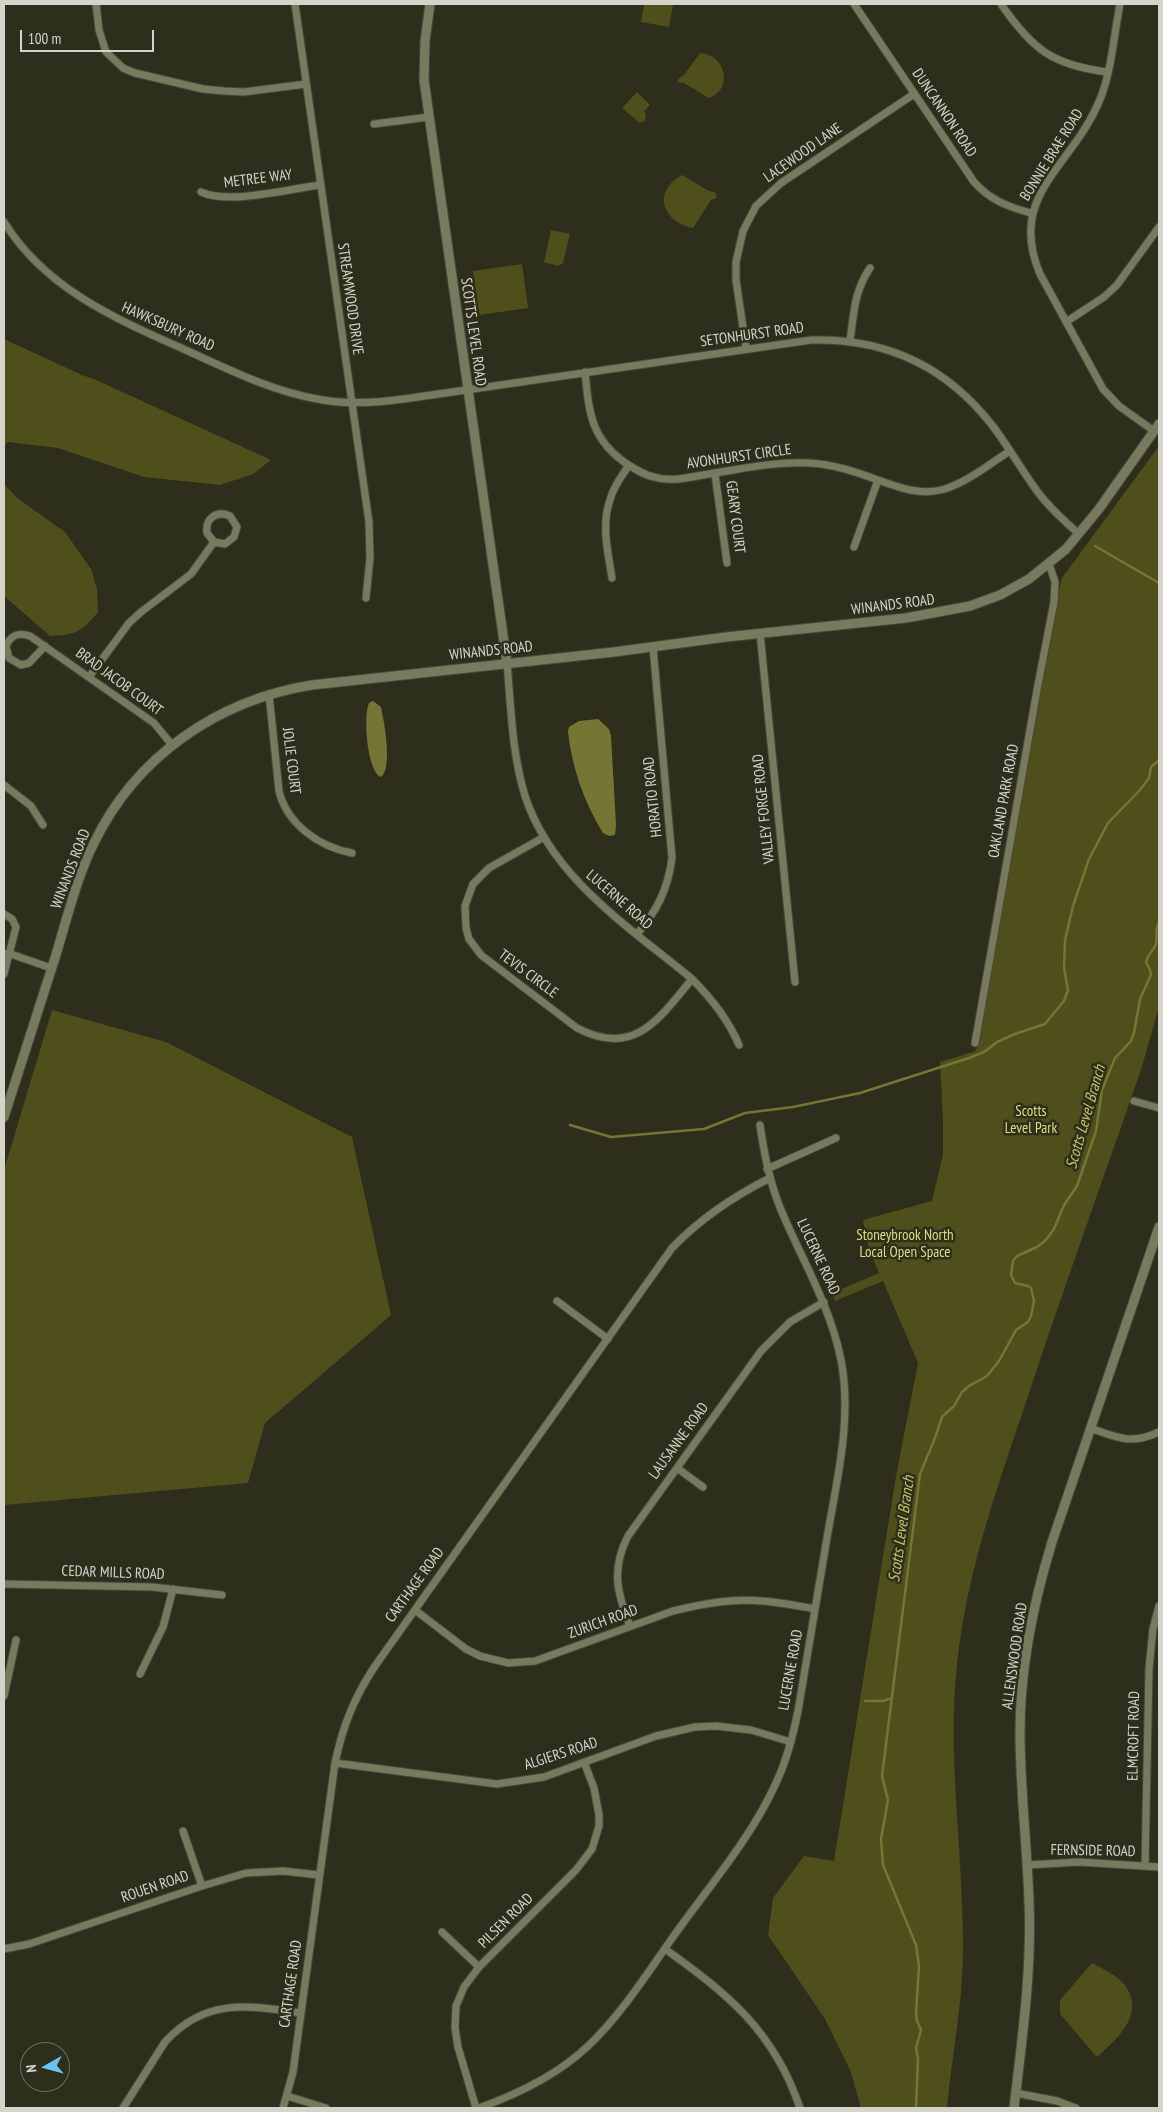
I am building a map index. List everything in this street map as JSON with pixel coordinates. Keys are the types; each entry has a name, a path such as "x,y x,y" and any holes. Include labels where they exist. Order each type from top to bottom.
{"street":[{"path":"96,4 99,30 106,52 123,68 135,73 224,92 244,92 306,84"},
{"name":"STREAMWOOD DRIVE","path":"295,4 368,522 370,558 366,598"},
{"name":"SCOTTS LEVEL ROAD","path":"430,4 424,61 428,117 506,664"},
{"name":"DUNCANNON ROAD","path":"854,4 982,191 1000,203 1031,213"},
{"path":"1001,4 1018,28 1042,51 1072,66 1107,72"},
{"name":"BONNIE BRAE ROAD","path":"1120,4 1102,95 1092,116 1047,182 1031,213 1030,228 1033,258 1040,274 1103,389 1110,398 1157,427"},
{"name":"LACEWOOD LANE","path":"746,348 736,280 736,262 743,231 756,206 781,183 914,94"},
{"path":"374,124 428,117"},
{"name":"METREE WAY","path":"200,192 210,196 232,198 320,184"},
{"name":"HAWKSBURY ROAD","path":"4,222 40,268 83,300 109,315 273,389 318,400 351,403"},
{"path":"1066,322 1088,308 1117,284 1159,227"},
{"path":"850,341 856,295 860,282 870,268"},
{"name":"SETONHURST ROAD","path":"351,403 383,402 746,348 811,340 850,341 882,347 898,353 927,366 941,376 980,410 1037,491 1079,534"},
{"name":"AVONHURST CIRCLE","path":"585,372 588,406 597,434 605,446 629,465 648,475 667,479 789,463 807,463 835,467 915,492 943,490 970,477 1010,451"},
{"name":"WINANDS ROAD","path":"4,1116 84,867 98,836 118,802 146,768 183,736 223,712 269,694 312,685 653,648 906,618 956,610 985,601 1015,587 1049,564 1066,549 1157,427"},
{"path":"612,578 606,514 610,499 629,465"},
{"name":"GEARY COURT","path":"715,474 727,563"},
{"path":"854,547 878,480"},
{"path":"220,513 230,516 237,527 234,537 225,544 214,542 207,533 207,523 214,515 220,513"},
{"path":"89,677 129,623 191,574 214,542"},
{"name":"OAKLAND PARK ROAD","path":"975,1043 1036,690 1054,602 1055,582 1049,564"},
{"name":"BRAD JACOB COURT","path":"45,646 29,663 20,665 9,658 6,646 13,636 19,634 30,636 45,646 154,723 172,745"},
{"name":"VALLEY FORGE ROAD","path":"760,634 794,982"},
{"name":"HORATIO ROAD","path":"637,934 659,904 670,874 672,858 653,648"},
{"name":"LUCERNE ROAD","path":"506,664 521,780 533,814 556,857 585,891 692,979 722,1013 739,1045"},
{"name":"JOLIE COURT","path":"269,694 279,791 285,809 294,822 321,842 339,851 352,853"},
{"path":"4,785 31,806 44,826"},
{"name":"TEVIS CIRCLE","path":"544,837 489,868 473,884 468,894 464,916 469,939 481,955 577,1028 599,1037 622,1038 632,1036 649,1028 692,979"},
{"path":"4,914 12,919 16,927 4,974"},
{"path":"8,953 51,968"},
{"path":"1134,1101 1159,1108"},
{"name":"LUCERNE ROAD","path":"478,2108 530,2087 568,2062 587,2047 622,2010 751,1828 776,1784 791,1742 798,1711 841,1456 846,1402 841,1359 824,1302 779,1205 770,1178 760,1125"},
{"path":"768,1169 836,1138"},
{"name":"CARTHAGE ROAD","path":"283,2108 293,2072 335,1763 345,1722 352,1704 375,1666 656,1270 688,1232 726,1202 770,1178"},
{"name":"ALLENSWOOD ROAD","path":"1014,2108 1029,1971 1030,1901 1020,1730 1026,1653 1040,1581 1090,1428 1156,1245 1159,1227"},
{"path":"556,1302 608,1339"},
{"name":"LAUSANNE ROAD","path":"630,1626 620,1600 617,1574 622,1549 628,1536 761,1351 790,1322 824,1302"},
{"path":"1090,1428 1130,1440 1140,1440 1159,1432"},
{"path":"677,1468 703,1487"},
{"name":"CEDAR MILLS ROAD","path":"4,1584 173,1589 222,1595"},
{"path":"140,1674 163,1627 173,1589"},
{"name":"ZURICH ROAD","path":"415,1610 466,1649 480,1656 508,1663 535,1661 630,1626 694,1606 737,1600 762,1601 815,1609"},
{"name":"ELMCROFT ROAD","path":"1145,1866 1149,1669 1152,1636 1159,1606"},
{"path":"4,1696 16,1640"},
{"name":"ALGIERS ROAD","path":"335,1763 497,1784 544,1777 656,1736 695,1727 716,1726 751,1730 791,1742"},
{"name":"PILSEN ROAD","path":"478,2108 458,2047 455,2017 456,2006 462,1991 480,1967 576,1870 592,1849 599,1826 599,1815 594,1788 584,1762"},
{"path":"183,1831 202,1886"},
{"name":"FERNSIDE ROAD","path":"1027,1865 1079,1862 1159,1867"},
{"name":"ROUEN ROAD","path":"4,1949 29,1944 246,1873 283,1871 319,1875"},
{"path":"442,1932 480,1967"},
{"path":"665,1949 712,1983 748,2018 776,2056 800,2108"},
{"path":"122,2108 165,2042 173,2033 194,2018 210,2011 238,2006 252,2006 300,2013"},
{"path":"1016,2093 1057,2101 1076,2108"},
{"path":"287,2096 326,2108"}],"green space":[{"path":"644,4 673,4 669,27 641,22"},
{"path":"700,53 709,55 716,60 724,73 722,87 717,94 709,98 684,83 678,82 678,79 684,75"},
{"path":"637,92 650,105 644,111 645,121 640,123 622,108"},
{"path":"682,175 709,191 715,192 717,198 711,200 693,228 682,225 674,219 668,213 665,205 664,197 667,189"},
{"path":"551,230 570,234 563,263 558,266 544,262"},
{"path":"522,264 528,308 479,315 473,271"},
{"path":"4,339 271,460 253,474 220,485 144,477 58,448 8,442 4,446"},
{"name":"Scotts Level Park","path":"1159,446 1159,1007 1141,1070 1053,1321 995,1495 970,1586 964,1617 955,1685 954,1722 963,1964 960,2005 947,2108 861,2108 851,2072 825,2019 768,1935 773,1898 804,1856 834,1861 896,1476 918,1363 883,1281 835,1301 832,1293 879,1273 869,1250 863,1220 932,1201 943,1154 940,1062 976,1051 982,1008 1051,624 1062,578"},
{"path":"4,484 17,498 65,532 91,569 97,589 98,612 87,624 77,631 66,635 50,636 4,596"},
{"path":"52,1010 166,1042 352,1137 391,1315 265,1423 248,1483 4,1505 4,1170"},
{"path":"1092,1963 1110,1972 1122,1981 1131,1996 1132,2006 1131,2016 1120,2034 1097,2057 1060,2014 1060,2000"}],"shaded area":[{"path":"373,701 381,707 385,733 387,755 385,772 381,777 376,773 372,765 366,731 367,710 369,703"},
{"path":"598,719 609,729 611,736 616,825 615,835 609,836 603,833 585,797 572,759 568,732 569,727 579,721"}],"waterway":[{"path":"1095,546 1159,583"},
{"path":"570,1125 611,1137 704,1129 745,1113 793,1107 860,1093 969,1058 984,1052 997,1042 1045,1024 1064,1001 1068,990 1064,968 1065,940 1073,906 1089,859 1108,823 1140,790 1149,778 1151,767 1159,760"},
{"name":"Scotts Level Branch","path":"916,2108 918,2058 916,2048 921,2030 916,2013 919,1966 916,1945 883,1865 881,1839 888,1800 882,1776 920,1474 942,1417 954,1406 962,1392 987,1376 999,1361 1016,1330 1028,1322 1031,1316 1034,1301 1031,1288 1015,1283 1011,1275 1013,1261 1017,1256 1037,1247 1045,1241 1054,1229 1064,1205 1077,1186 1096,1131 1102,1090 1115,1058 1131,1041 1134,1033 1140,999 1151,975 1146,962 1156,944 1159,923"},
{"path":"865,1701 883,1701 892,1698"}],"park label":[{"name":"Stoneybrook North Local Open Space","path":"905,1244"}]}
